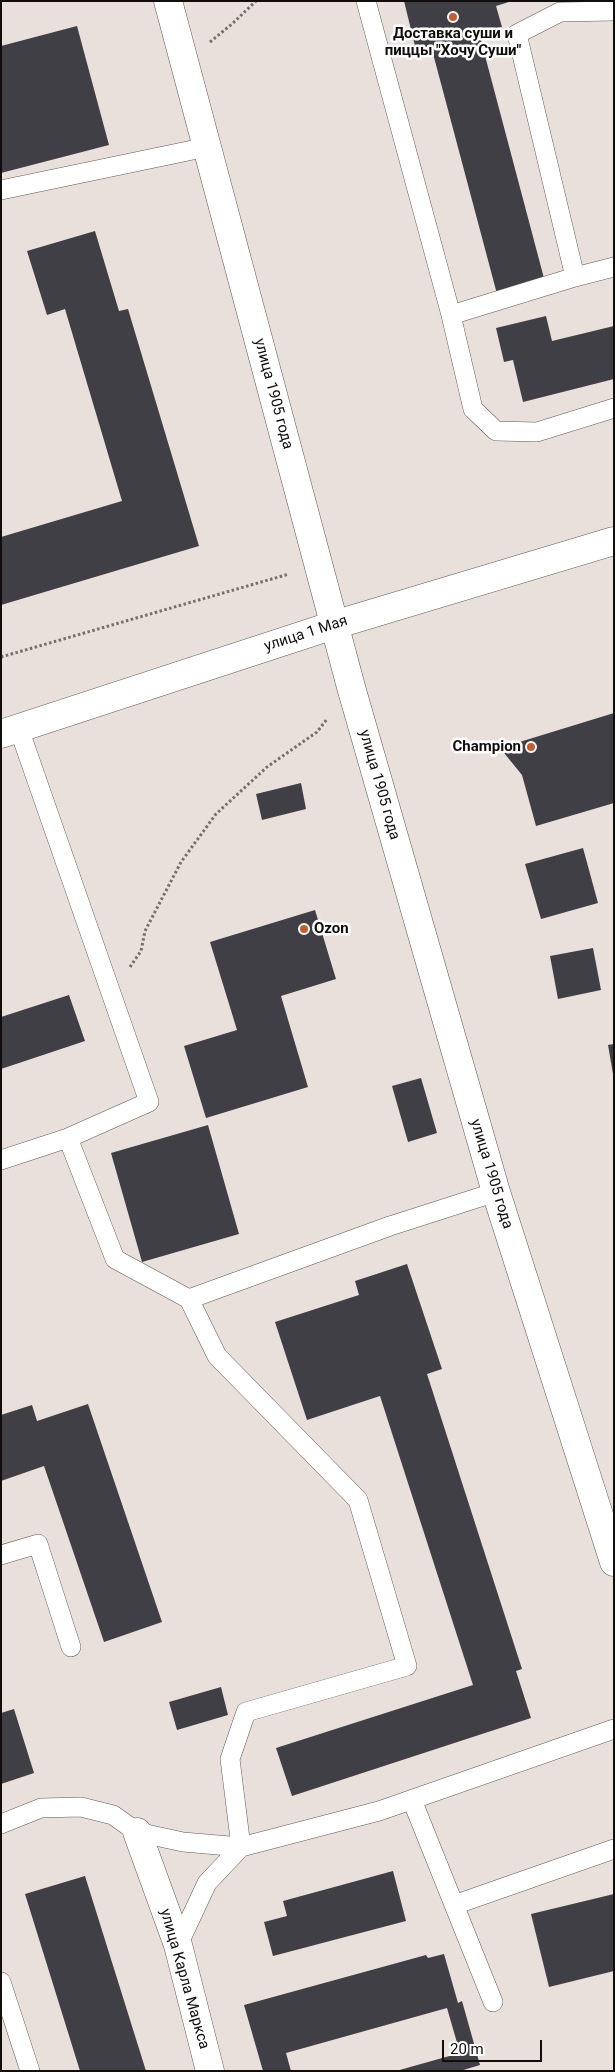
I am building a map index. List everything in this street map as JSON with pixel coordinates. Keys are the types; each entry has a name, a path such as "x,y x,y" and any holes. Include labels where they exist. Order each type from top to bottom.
{"street":[{"name":"улица 1905 года","path":"168,1 351,686 496,1192 614,1562"},
{"name":"улица 1 Мая","path":"10,732 334,625 614,542"},
{"name":"улица Карла Маркса","path":"137,1832 178,1945 210,2071"}],"lane":[{"path":"366,1 451,315 473,409 496,431 537,432 614,408"},
{"path":"575,277 517,34 559,7 614,11"},
{"path":"1,190 208,147"},
{"path":"451,315 614,267"},
{"path":"1,1160 68,1138 149,1102 112,995 10,732"},
{"path":"68,1138 115,1259 189,1299 217,1356 358,1500 406,1666 246,1712 230,1758 241,1847"},
{"path":"189,1299 390,1226 496,1192"},
{"path":"1,1555 38,1544 71,1648"},
{"path":"1,1824 41,1808 81,1807 112,1815 137,1832 183,1842 241,1847 379,1811 614,1729"},
{"path":"412,1800 493,2002"},
{"path":"178,1945 207,1883 241,1847"},
{"path":"454,1905 614,1849"},
{"path":"1,1982 30,2071"}],"path":[{"path":"206,44 232,24 256,1"},
{"path":"1,657 318,566"},
{"path":"112,995 141,951 145,931 181,862 216,814 266,767 317,732 351,686"}],"building":[{"path":"404,1 512,1 496,6 502,27 479,33 545,282 497,294 431,46 416,50"},
{"path":"77,26 109,145 1,173 1,46"},
{"path":"95,231 119,311 128,309 199,546 1,605 1,537 122,501 65,309 47,315 27,251"},
{"path":"546,316 552,341 614,326 614,379 523,402 513,360 504,362 496,328"},
{"path":"614,713 614,803 536,826 522,775 500,748"},
{"path":"301,783 306,809 262,820 256,794"},
{"path":"583,848 598,903 541,919 525,864"},
{"path":"315,910 336,979 281,996 308,1087 206,1118 184,1046 237,1030 210,942"},
{"path":"593,948 601,990 558,999 550,956"},
{"path":"69,995 85,1041 1,1069 1,1017"},
{"path":"614,1044 614,1074 613,1074 608,1045"},
{"path":"421,1078 437,1133 408,1142 392,1086"},
{"path":"208,1125 239,1234 142,1262 111,1153"},
{"path":"407,1264 442,1369 427,1374 522,1669 516,1671 531,1718 292,1796 276,1748 473,1685 380,1396 307,1420 275,1322 359,1295 355,1281"},
{"path":"88,1404 162,1622 104,1642 44,1466 1,1481 1,1415 32,1405 37,1421"},
{"path":"221,1687 228,1715 177,1730 169,1702"},
{"path":"14,1709 34,1773 1,1784 1,1713"},
{"path":"393,1871 406,1921 273,1956 264,1922 287,1916 283,1901"},
{"path":"85,1876 146,2071 80,2071 25,1894"},
{"path":"614,1894 614,1971 549,1987 531,1914"},
{"path":"444,1954 458,2003 462,2001 480,2065 460,2071 396,2071 460,2053 447,2008 286,2053 291,2071 263,2071 244,2005 426,1955 428,1958"}],"place":[{"name":"Доставка суши и пиццы \"Хочу Суши\"","path":"453,17"},
{"name":"Champion","path":"531,747"},
{"name":"Ozon","path":"304,929"}]}
